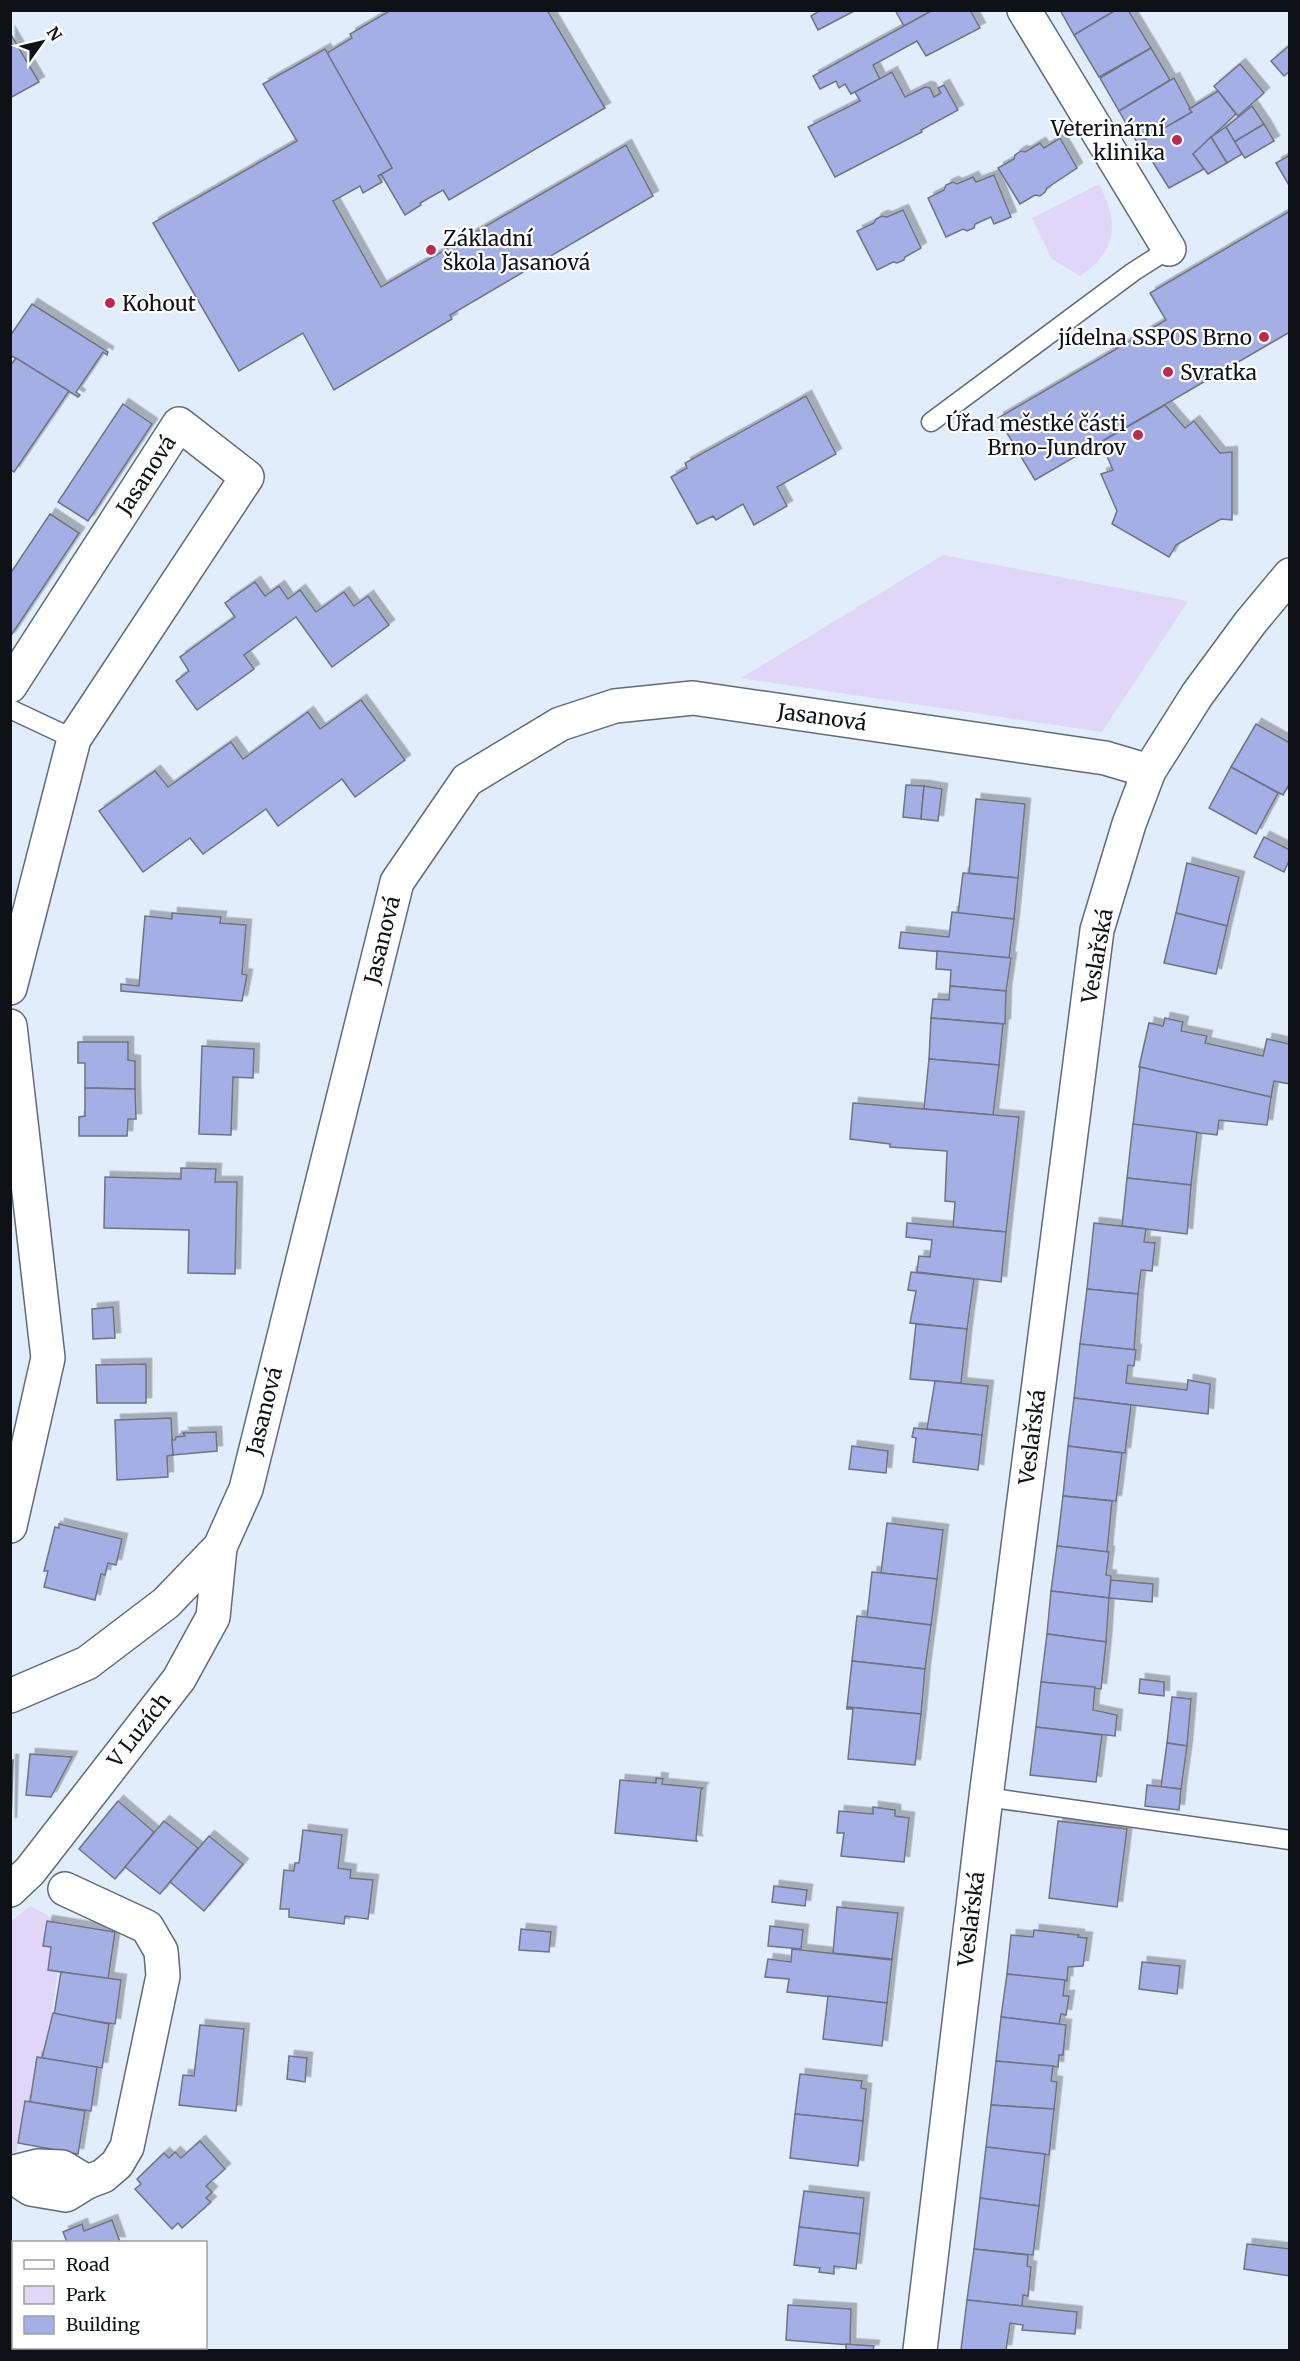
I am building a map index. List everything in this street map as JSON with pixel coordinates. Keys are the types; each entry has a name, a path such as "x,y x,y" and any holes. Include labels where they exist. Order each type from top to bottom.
{"street":[{"path":"1024,10 1169,249"},
{"name":"Jasanová","path":"10,687 179,424 247,477 74,739 10,988"},
{"name":"Veslařská","path":"920,2350 986,1797 1097,930 1149,771 1197,695 1250,623 1290,575"},
{"name":"Jasanová","path":"10,1696 87,1663 166,1603 220,1547 246,1489 397,882 467,780 560,724 615,706 693,698 1105,758 1149,771"},
{"path":"10,1026 48,1358 10,1526"},
{"name":"V Luzích","path":"10,1890 30,1871 179,1679 213,1617 220,1547"},
{"path":"10,2174 31,2189 66,2195 87,2182 103,2176 117,2164 127,2147 163,1976 161,1951 147,1927 65,1888"}],"lane":[{"path":"931,422 1133,272 1169,249"},
{"path":"10,710 74,739"},
{"path":"986,1797 1290,1840"}],"green space":[{"path":"1099,184 1110,211 1111,235 1102,256 1080,276 1052,259 1032,218"},
{"path":"943,555 1188,601 1102,732 741,678"},
{"path":"30,1906 58,1921 47,1922 43,1945 51,1947 48,1969 58,1971 45,2059 30,2102 25,2101 16,2154 10,2152 10,1922"}],"building":[{"path":"391,10 547,10 605,108 449,200 443,190 405,215 381,174 392,168 327,53 352,38 350,34"},
{"path":"821,10 856,10 818,30 811,16"},
{"path":"895,10 933,10 904,26"},
{"path":"933,10 970,10 980,28 926,56 917,41 873,65 880,79 851,94 845,84 839,88 836,81 820,89 813,76"},
{"path":"1060,10 1116,10 1074,35"},
{"path":"1116,10 1128,10 1151,48 1099,77 1074,35"},
{"path":"10,33 39,82 10,98"},
{"path":"1290,45 1290,71 1284,76 1271,61"},
{"path":"1151,48 1170,80 1119,111 1100,78"},
{"path":"325,49 392,168 378,176 382,182 363,193 360,186 333,201 381,287 626,145 653,196 450,315 452,319 334,390 303,333 239,371 153,223 297,141 263,84"},
{"path":"1240,64 1264,93 1238,116 1214,86"},
{"path":"892,72 905,97 925,87 930,88 934,97 941,93 938,88 944,85 958,110 921,130 922,132 835,177 808,127 860,101 855,92"},
{"path":"1174,78 1192,112 1138,144 1119,111"},
{"name":"Veterinární klinika","path":"1218,91 1236,114 1193,154 1204,169 1169,188 1140,142 1192,112 1189,109"},
{"path":"1252,106 1264,124 1234,142 1226,127"},
{"path":"1264,124 1274,141 1245,158 1234,142"},
{"path":"1226,127 1242,154 1227,163 1211,137"},
{"path":"1211,137 1227,163 1208,174 1193,154"},
{"path":"1060,138 1077,168 1047,188 1040,196 1035,195 1020,204 998,168 1014,159 1015,155 1021,151 1025,152 1040,143 1044,148"},
{"path":"1290,155 1290,187 1276,163"},
{"path":"994,175 1011,217 994,224 991,217 975,224 974,228 967,231 963,229 946,237 928,198 944,190 946,185 953,182 957,184 973,177 976,182"},
{"path":"903,210 921,248 905,257 904,260 893,262 877,270 857,231 874,223 882,216 887,217"},
{"path":"1290,211 1290,332 1035,480 998,418 1166,320 1150,293"},
{"path":"32,304 108,352 107,355 103,352 76,392 80,395 78,397 10,355 10,336"},
{"path":"16,358 69,391 14,472 10,469 10,366"},
{"path":"806,396 836,454 777,487 787,506 754,525 743,504 716,520 713,516 697,524 671,477 687,468 685,463"},
{"path":"123,404 152,424 88,521 58,502"},
{"path":"1165,405 1185,428 1194,421 1220,453 1232,452 1232,520 1221,519 1176,545 1169,557 1112,524 1117,511 1101,474 1113,470 1101,442"},
{"path":"50,514 79,533 10,637 10,574"},
{"path":"255,582 265,596 279,586 288,599 300,590 316,612 344,592 354,606 368,596 389,625 332,667 296,617 244,655 254,669 197,710 176,681 189,671 180,657 235,617 225,603"},
{"path":"361,700 405,760 355,797 342,779 278,826 266,809 203,854 190,838 143,872 99,811 155,771 168,787 231,742 243,759 308,712 320,729"},
{"path":"1256,724 1290,743 1290,783 1283,795 1231,767"},
{"path":"1231,767 1278,793 1256,834 1209,808"},
{"path":"906,785 924,786 921,819 903,817"},
{"path":"924,786 942,789 938,821 921,819"},
{"path":"976,799 1025,804 1018,878 969,873"},
{"path":"1264,837 1290,850 1290,858 1284,872 1254,857"},
{"path":"1187,863 1239,877 1227,926 1176,913"},
{"path":"963,873 1018,878 1014,919 958,914"},
{"path":"952,912 1014,919 1009,958 899,948 901,932 949,937"},
{"path":"172,913 221,917 220,923 246,925 242,974 247,975 242,1001 121,991 121,984 139,986 145,916 172,919"},
{"path":"1176,913 1227,926 1216,974 1164,963"},
{"path":"937,951 1011,958 1006,991 950,986 951,970 936,969"},
{"path":"950,986 1006,991 1005,1024 931,1018 933,999 949,1000"},
{"path":"931,1018 1003,1024 999,1065 929,1059"},
{"path":"1165,1018 1183,1022 1181,1031 1207,1036 1205,1043 1263,1056 1267,1039 1290,1044 1290,1084 1274,1081 1271,1097 1139,1067 1149,1023 1163,1026"},
{"path":"78,1042 128,1042 128,1060 135,1061 135,1089 85,1088 85,1063 78,1063"},
{"path":"202,1046 254,1049 253,1078 233,1077 231,1135 199,1134"},
{"path":"929,1059 999,1065 993,1115 924,1109"},
{"path":"1140,1067 1271,1097 1267,1125 1219,1120 1217,1135 1133,1125"},
{"path":"85,1088 135,1089 136,1119 128,1119 127,1136 79,1136 79,1117 85,1116"},
{"path":"853,1103 1019,1117 1006,1232 953,1227 955,1202 945,1201 947,1151 890,1147 890,1144 850,1139"},
{"path":"1133,1124 1197,1132 1191,1185 1127,1178"},
{"path":"181,1168 216,1169 215,1182 237,1182 235,1274 188,1273 189,1230 104,1228 105,1177 181,1179"},
{"path":"1127,1178 1191,1185 1187,1234 1122,1226"},
{"path":"907,1223 1006,1232 1001,1282 917,1272 919,1256 930,1257 932,1240 906,1237"},
{"path":"1094,1223 1146,1229 1144,1242 1155,1243 1152,1271 1141,1270 1138,1294 1087,1289"},
{"path":"911,1272 974,1279 967,1329 910,1323 916,1291 908,1290"},
{"path":"1087,1289 1138,1294 1134,1350 1080,1344"},
{"path":"113,1307 115,1338 93,1339 92,1309"},
{"path":"916,1324 967,1329 961,1383 910,1379"},
{"path":"1080,1344 1136,1350 1134,1366 1128,1365 1126,1383 1187,1390 1188,1380 1210,1384 1208,1414 1074,1398"},
{"path":"146,1364 146,1403 97,1403 96,1365"},
{"path":"935,1381 988,1386 982,1435 927,1429"},
{"path":"1074,1398 1131,1405 1125,1453 1068,1446"},
{"path":"171,1418 173,1455 167,1456 168,1477 117,1480 115,1420"},
{"path":"914,1428 982,1435 978,1470 913,1462 916,1438 912,1437"},
{"path":"216,1432 217,1451 173,1455 172,1440 185,1436 183,1433"},
{"path":"852,1446 888,1451 886,1473 849,1469"},
{"path":"1068,1446 1122,1453 1116,1501 1063,1496"},
{"path":"1063,1496 1112,1501 1107,1552 1057,1546"},
{"path":"887,1523 943,1530 937,1579 881,1573"},
{"path":"59,1524 122,1539 116,1565 108,1563 105,1575 101,1574 95,1600 44,1587 48,1571 44,1571 55,1527 59,1528"},
{"path":"1057,1546 1109,1552 1106,1575 1111,1576 1109,1598 1051,1591"},
{"path":"872,1572 937,1579 931,1625 867,1617"},
{"path":"1111,1580 1153,1584 1152,1602 1109,1598"},
{"path":"1051,1591 1109,1598 1106,1642 1047,1634"},
{"path":"857,1616 931,1625 925,1669 852,1661"},
{"path":"1047,1634 1106,1642 1101,1689 1041,1682"},
{"path":"852,1661 925,1669 921,1714 847,1707"},
{"path":"1140,1679 1164,1682 1164,1696 1139,1693"},
{"path":"1041,1682 1095,1687 1093,1710 1117,1715 1115,1736 1036,1727"},
{"path":"1172,1697 1191,1699 1187,1746 1167,1743"},
{"path":"847,1707 921,1714 915,1765 848,1759 853,1709 847,1709"},
{"path":"1036,1727 1102,1735 1096,1782 1030,1775"},
{"path":"1167,1743 1187,1746 1181,1789 1161,1787"},
{"path":"30,1754 72,1757 51,1797 26,1795"},
{"path":"10,1760 13,1760 11,1823 10,1823"},
{"path":"656,1778 663,1779 662,1784 703,1788 697,1841 615,1833 620,1780 656,1783"},
{"path":"1147,1785 1181,1789 1179,1810 1145,1806"},
{"path":"118,1801 154,1832 115,1879 79,1849"},
{"path":"873,1807 895,1810 895,1816 909,1818 904,1862 841,1856 844,1833 837,1833 839,1811 873,1814"},
{"path":"164,1821 198,1848 160,1894 125,1867"},
{"path":"1058,1821 1127,1829 1117,1907 1049,1898"},
{"path":"303,1830 342,1835 338,1868 351,1870 350,1878 373,1880 368,1919 345,1916 344,1924 289,1917 289,1909 280,1909 284,1870 294,1871 295,1863 299,1863"},
{"path":"209,1836 243,1864 204,1911 170,1882"},
{"path":"774,1886 807,1890 805,1906 772,1902"},
{"path":"837,1907 898,1913 892,1959 833,1953"},
{"path":"47,1921 115,1932 108,1979 48,1970 51,1947 43,1946"},
{"path":"770,1926 803,1930 801,1949 768,1946"},
{"path":"521,1929 551,1932 549,1952 519,1950"},
{"path":"1034,1930 1087,1938 1083,1966 1068,1967 1067,1981 1007,1974 1011,1935 1033,1937"},
{"path":"792,1949 892,1960 887,2003 787,1992 789,1979 765,1977 768,1959 791,1962"},
{"path":"1142,1962 1180,1966 1177,1994 1139,1989"},
{"path":"61,1972 121,1980 115,2024 54,2015"},
{"path":"1007,1974 1065,1980 1063,1996 1069,1996 1066,2015 1061,2014 1059,2024 1001,2017"},
{"path":"828,1996 887,2003 882,2046 823,2039"},
{"path":"53,2013 109,2024 102,2068 42,2058"},
{"path":"1001,2017 1066,2025 1063,2055 1059,2055 1058,2067 996,2061"},
{"path":"200,2025 244,2029 236,2111 179,2105 183,2075 194,2076"},
{"path":"289,2056 307,2058 305,2082 287,2079"},
{"path":"37,2057 97,2067 91,2111 30,2102"},
{"path":"996,2061 1053,2066 1051,2081 1057,2082 1054,2109 991,2105"},
{"path":"800,2074 862,2081 861,2088 866,2089 863,2121 795,2114"},
{"path":"25,2101 85,2111 78,2154 18,2143"},
{"path":"991,2105 1054,2109 1049,2155 986,2147"},
{"path":"795,2114 863,2121 858,2166 790,2158"},
{"path":"200,2141 225,2169 206,2186 212,2192 206,2198 211,2202 182,2228 178,2223 172,2229 135,2189 141,2184 137,2179 164,2153 169,2158 175,2152 181,2158"},
{"path":"986,2147 1045,2154 1039,2206 980,2198"},
{"path":"804,2191 864,2198 860,2234 799,2227"},
{"path":"980,2198 1039,2206 1033,2255 974,2249"},
{"path":"112,2220 120,2241 67,2241 63,2232 82,2224 84,2231"},
{"path":"799,2227 860,2234 856,2269 834,2266 834,2274 819,2272 820,2268 794,2265"},
{"path":"1247,2244 1290,2249 1290,2276 1244,2269"},
{"path":"974,2249 1028,2255 1027,2266 1031,2267 1028,2296 1023,2295 1022,2306 967,2300"},
{"path":"967,2300 1077,2312 1075,2334 1022,2330 1023,2325 1010,2323 1006,2350 961,2350"},
{"path":"788,2305 851,2309 850,2345 786,2340"},
{"path":"846,2344 874,2346 873,2350 846,2350"}],"place":[{"name":"Veterinární klinika","path":"1177,140"},
{"name":"Základní škola Jasanová","path":"431,250"},
{"name":"Kohout","path":"110,303"},
{"name":"jídelna SSPOS Brno","path":"1264,337"},
{"name":"Svratka","path":"1168,372"},
{"name":"Úřad městké části Brno-Jundrov","path":"1138,435"}]}
